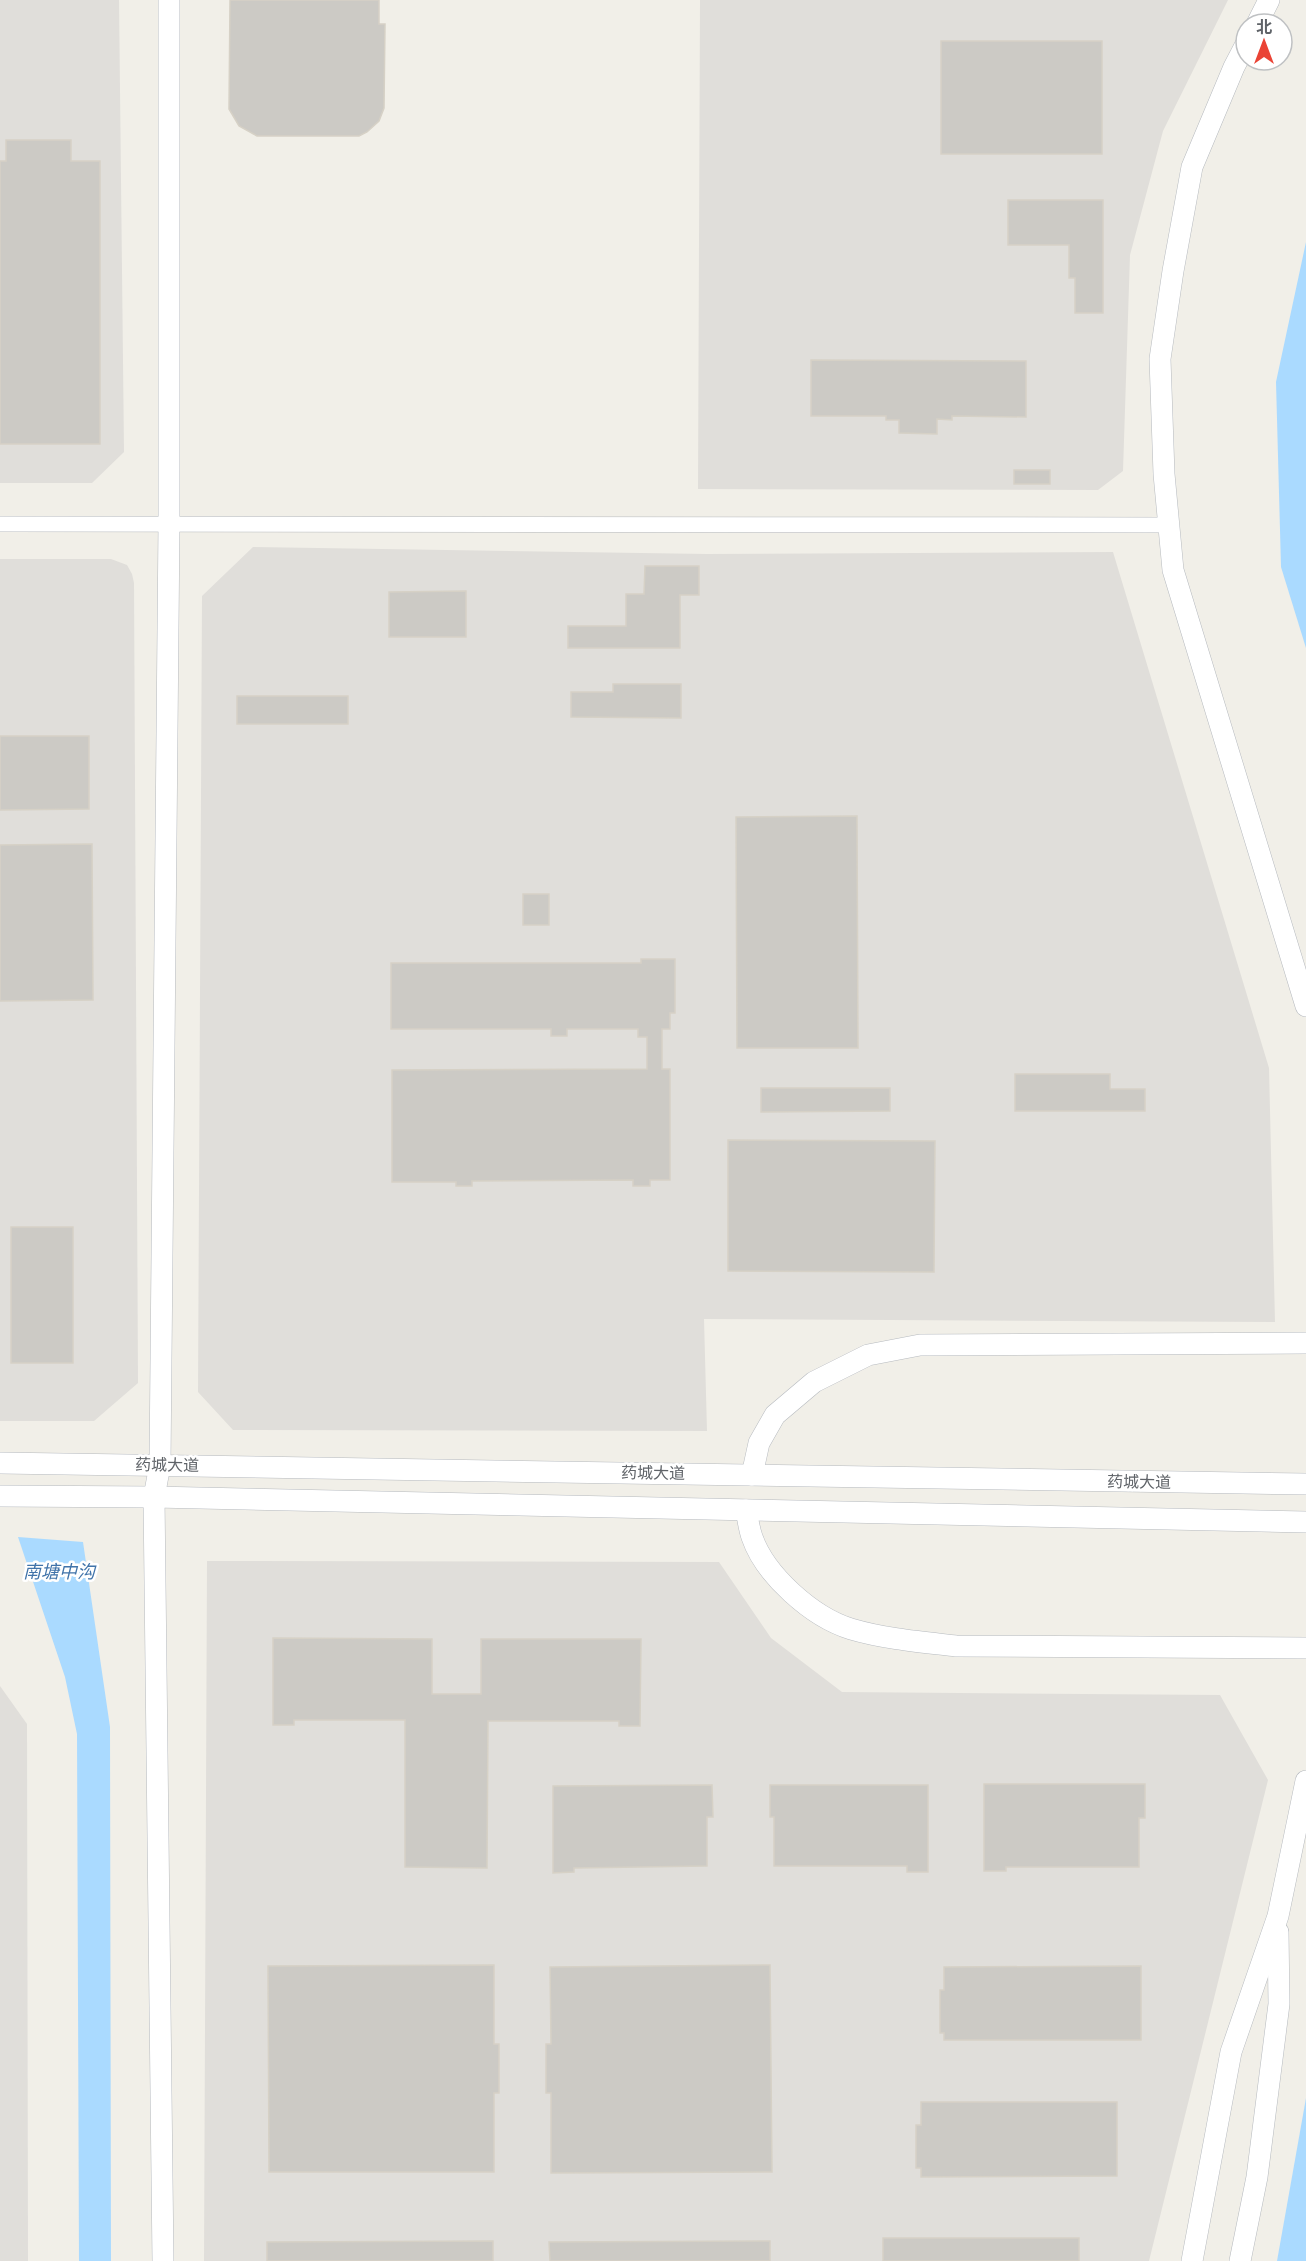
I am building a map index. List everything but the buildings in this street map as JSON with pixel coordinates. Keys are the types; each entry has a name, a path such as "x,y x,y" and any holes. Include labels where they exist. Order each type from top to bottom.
{"street":[{"path":"163,2261 154,1497 160,1465 169,524 169,0"},
{"path":"1234,67 1192,167 1173,271 1160,359 1164,474 1173,570 1306,1006"},
{"path":"0,524 1168,525"},
{"path":"752,1475 759,1443 775,1415 814,1382 868,1355 920,1345 1306,1343"},
{"name":"药城大道","path":"0,1463 1306,1484"},
{"name":"药城大道","path":"0,1496 154,1497 1304,1522"},
{"path":"746,1510 751,1536 765,1564 784,1587 816,1611 849,1629 902,1640 956,1646 1306,1648"},
{"path":"1192,2261 1231,2052 1278,1916 1306,1781"},
{"path":"1240,2261 1257,2177 1279,2004 1278,1916"}],"shaded area":[{"path":"0,0 119,0 124,452 92,483 0,483"},
{"path":"700,0 1228,0 1163,131 1130,255 1123,471 1098,490 698,489"},
{"path":"253,547 707,554 1113,552 1269,1068 1275,1322 704,1319 707,1431 233,1430 198,1392 202,596"},
{"path":"0,559 111,559 127,565 134,583 138,1383 94,1421 0,1421"},
{"path":"207,1561 719,1562 771,1638 842,1692 1220,1695 1268,1780 1149,2261 204,2261"},
{"path":"0,1686 27,1724 28,2261 0,2261"}],"water":[{"path":"1306,242 1306,648 1281,567 1276,382"},
{"name":"南塘中沟","path":"18,1537 83,1542 110,1727 111,2261 79,2261 77,1734 65,1677"},
{"path":"1306,2098 1306,2261 1277,2261"}]}
